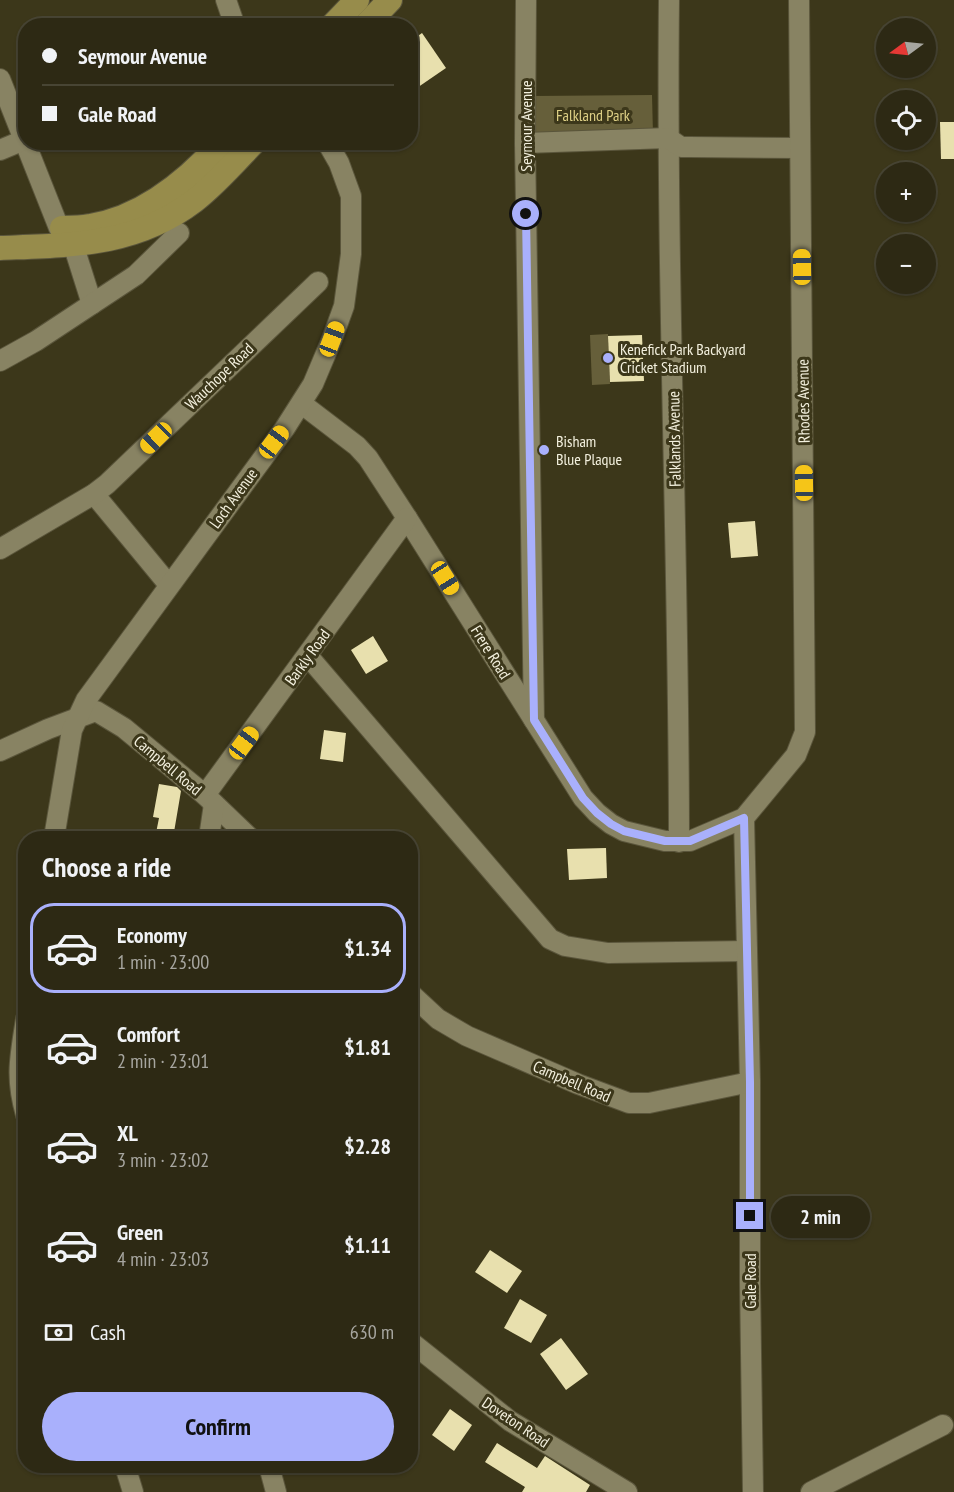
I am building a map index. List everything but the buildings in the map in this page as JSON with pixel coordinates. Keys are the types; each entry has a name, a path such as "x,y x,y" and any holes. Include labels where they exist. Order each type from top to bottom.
{"main road":[{"path":"340,18 357,0"},
{"path":"373,18 390,0"},
{"path":"0,248 66,236 137,211 179,182 213,150"},
{"path":"0,231 104,241 162,221 196,199 246,150"}],"street":[{"path":"226,0 232,18"},
{"name":"Seymour Avenue","path":"526,0 525,143 534,720"},
{"name":"Falklands Avenue","path":"669,0 668,138 679,681 679,842"},
{"name":"Rhodes Avenue","path":"744,818 796,755 805,732 799,0"},
{"path":"0,79 18,125"},
{"path":"525,143 668,138 681,147 800,148"},
{"path":"0,150 18,142"},
{"path":"28,150 66,236 92,304"},
{"name":"Loch Avenue","path":"55,831 68,750 77,717 86,700 302,404 313,384 338,324 347,289 351,254 351,196 332,150"},
{"path":"0,361 136,275 179,232"},
{"name":"Wauchope Road","path":"0,549 107,484 318,282"},
{"name":"Frere Road","path":"302,404 368,458 583,798 597,813 624,831 679,842 703,837 744,818"},
{"path":"93,494 169,585"},
{"name":"Barkly Road","path":"208,831 210,799 308,656 408,518"},
{"path":"308,656 550,939 565,946 608,953 747,951"},
{"name":"Campbell Road","path":"77,717 96,711 124,728 210,799 243,831"},
{"path":"0,751 77,717"},
{"name":"Gale Road","path":"744,818 750,1082 753,1492"},
{"name":"Campbell Road","path":"418,1000 438,1019 459,1032 614,1099 629,1103 649,1103 750,1082"},
{"name":"Doveton Road","path":"418,1348 510,1421 627,1492"},
{"path":"811,1492 943,1425"},
{"path":"127,1473 133,1492"},
{"path":"271,1473 276,1492"}],"green space":[{"name":"Falkland Park","path":"652,95 653,134 533,135 533,96"},
{"name":"Kenefick Park Backyard Cricket Stadium","path":"608,334 610,384 592,385 590,335"}],"place":[{"name":"Kenefick Park Backyard Cricket Stadium","path":"608,358"},
{"name":"Bisham Blue Plaque","path":"544,450"}],"route":[{"path":"526,214 534,720 583,798 597,813 624,831 665,841 690,841 744,818 750,1082 750,1216"}]}
